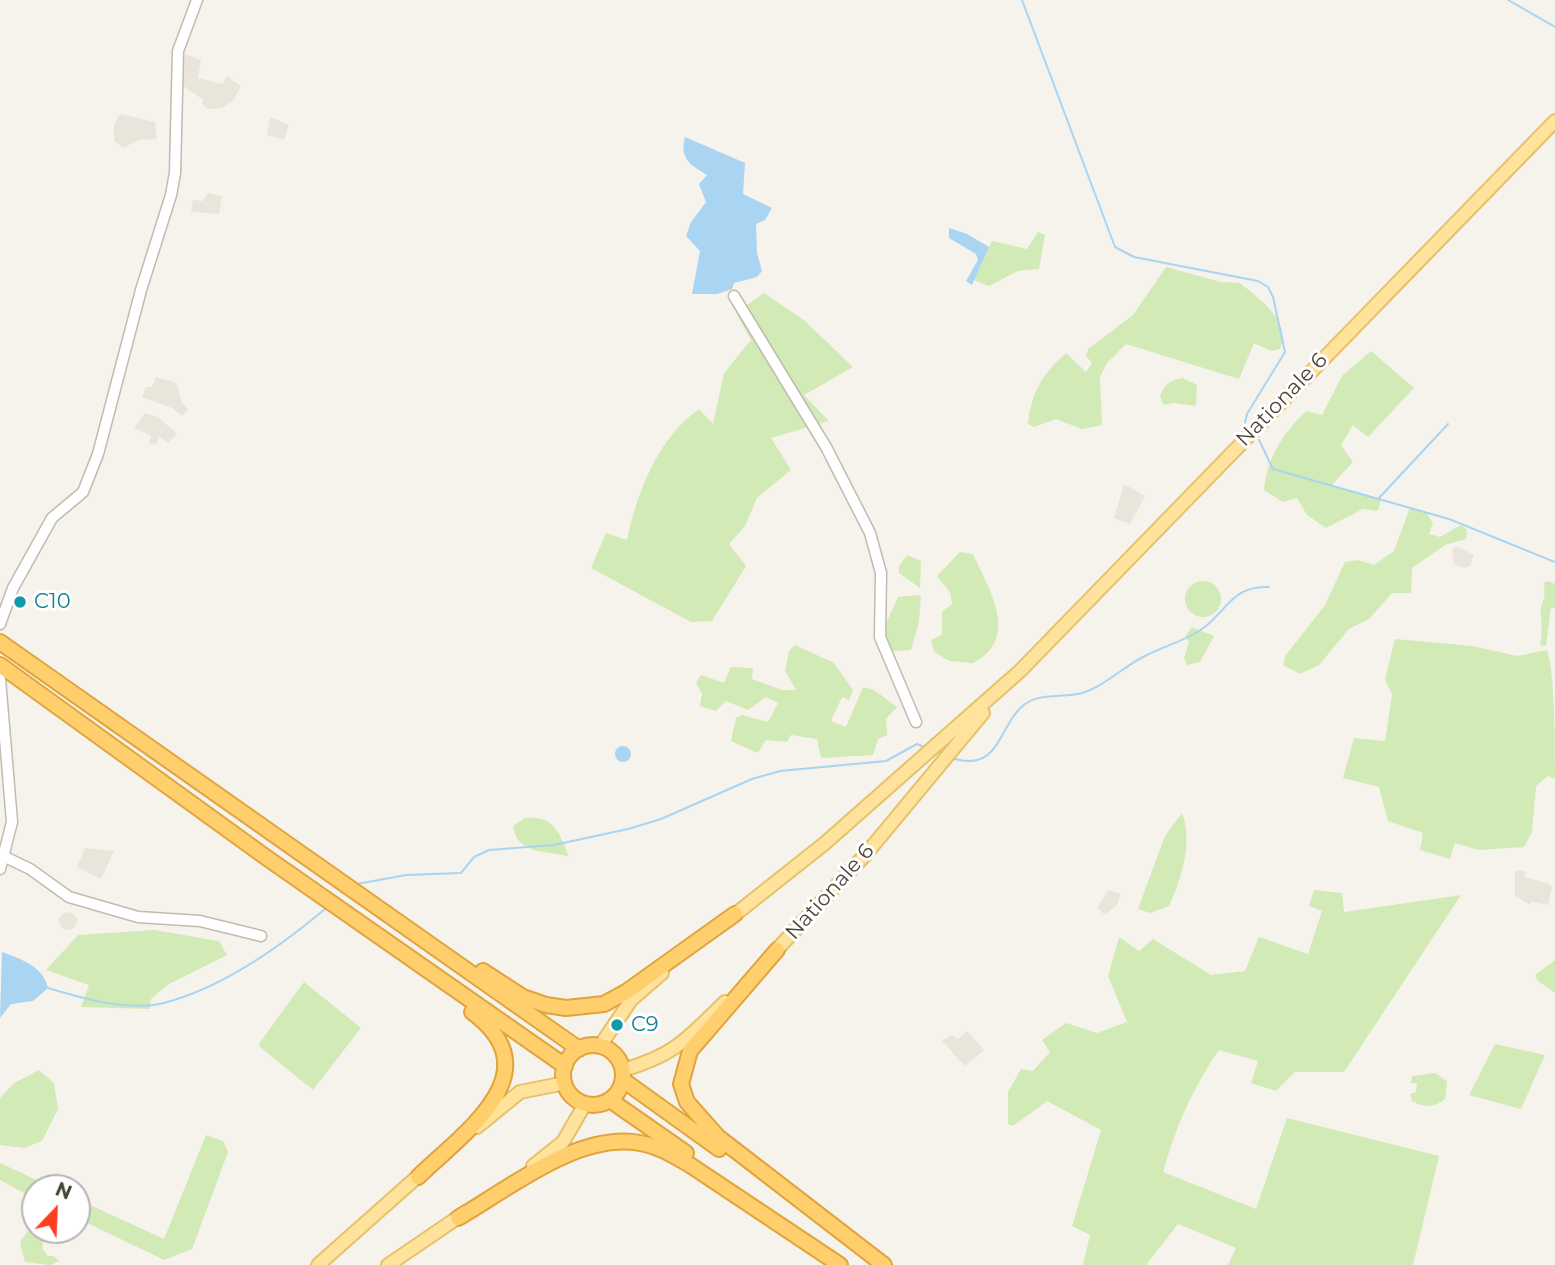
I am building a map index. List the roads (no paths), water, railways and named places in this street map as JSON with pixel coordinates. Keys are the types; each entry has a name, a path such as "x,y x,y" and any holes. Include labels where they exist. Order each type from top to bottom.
{"highway":[{"path":"0,642 579,1049"},
{"path":"0,665 267,858 565,1066"},
{"path":"282,841 523,997 556,1007 584,1008 604,1003 626,992 735,914"},
{"path":"267,858 484,1021 495,1035 503,1052 505,1072 498,1098 418,1177"},
{"path":"777,950 690,1051 681,1084 687,1102 718,1137 883,1265"},
{"path":"623,1075 610,1100 602,1104 585,1104 576,1099 565,1083 565,1066 579,1049 600,1046 615,1055 623,1075 883,1265"},
{"path":"610,1100 842,1265"},
{"path":"458,1218 587,1145 624,1141 643,1143 664,1150 690,1165 842,1265"}],"main road":[{"name":"Nationale 6","path":"600,1046 631,1000 824,844 1010,680 1555,121"},
{"name":"Nationale 6","path":"623,1075 678,1047 777,950 866,854 1010,680"},
{"path":"318,1265 418,1177 520,1093 565,1083"},
{"path":"388,1265 542,1160 563,1142 585,1104"}],"street":[{"path":"0,624 19,576 52,518 83,492 98,454 101,432 118,383 141,290 171,195 175,173 178,51 197,0"},
{"path":"734,296 826,447 870,533 881,573 880,637 888,663 916,722"},
{"path":"0,679 1,727 12,822 0,869"},
{"path":"3,856 30,869 69,897 138,917 200,921 261,936"}],"water":[{"path":"685,137 745,163 743,194 772,208 765,220 756,224 757,253 762,271 757,277 734,283 732,289 717,294 692,294 700,251 686,236 691,222 706,202 699,184 707,175 691,164 685,156"},
{"path":"949,228 967,234 989,247 972,285 966,281 978,260 976,254 949,238"},
{"path":"620,746 626,746 631,754 629,760 620,762 615,757 615,751"},
{"path":"2,952 36,969 48,988 33,1001 11,1004 0,1018"}],"waterway":[{"path":"1022,0 1115,247 1134,257 1258,281 1268,287 1273,297 1285,352 1247,414 1245,423"},
{"path":"1508,0 1555,27"},
{"path":"1379,498 1448,424"},
{"path":"1259,440 1273,469 1449,519 1555,562"},
{"path":"955,759 970,761 991,752 1016,713 1025,704 1045,697 1090,690 1139,659 1196,633 1236,596 1245,591 1269,587"},
{"path":"357,884 406,875 461,873 474,857 489,850 554,845 628,829 661,819 752,779 780,771 886,761 917,744 924,747"},
{"path":"48,988 120,1005 164,1003 207,987 249,964 325,909"}],"place":[{"name":"C10","path":"20,602"},
{"name":"C9","path":"617,1025"}]}
